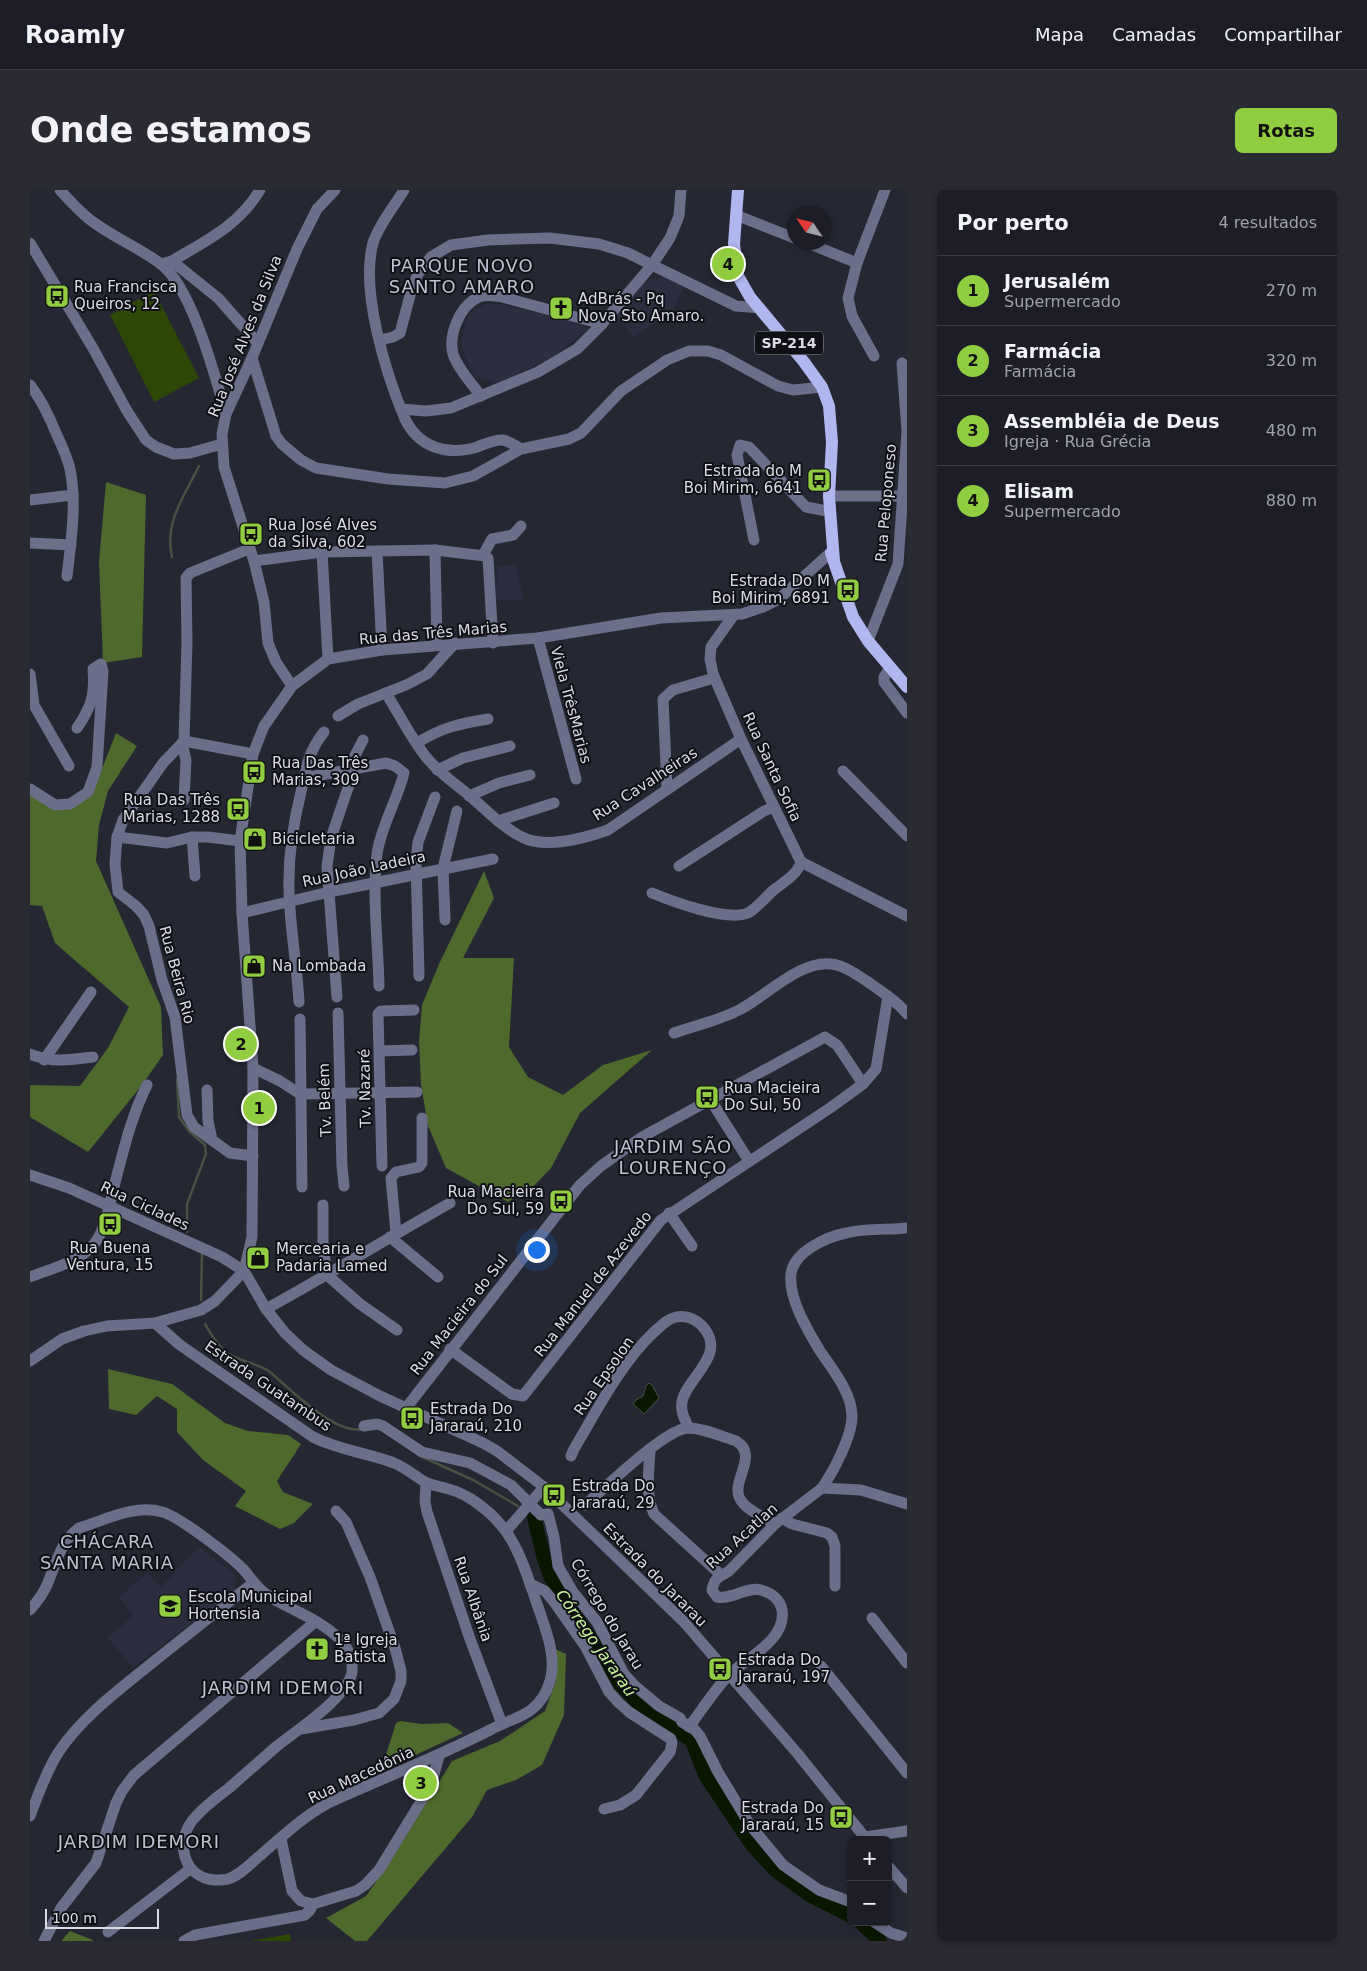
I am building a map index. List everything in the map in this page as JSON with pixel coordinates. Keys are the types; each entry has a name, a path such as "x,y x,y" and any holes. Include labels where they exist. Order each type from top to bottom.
{"main road":[{"name":"SP-214","path":"738,190 734,244 738,276 750,297 804,362 822,387 828,406 832,442 829,503 832,557 842,589 853,617 868,641 907,687"}],"street":[{"path":"60,190 96,224 202,284 234,315 257,342"},
{"path":"167,263 231,225 246,211 260,190"},
{"name":"Rua José Alves da Silva","path":"292,686 276,662 268,643 264,602 254,561 229,486 224,467 222,444 226,414 252,358 257,342 310,220 323,202 335,190"},
{"path":"404,190 374,241 371,254 369,288 373,316 401,409 409,427 422,442 442,450 464,450 503,440 521,448"},
{"path":"401,409 426,411 451,408 538,372 576,349 602,324 652,264 675,228 679,216 681,190"},
{"path":"874,356 852,316 848,303 857,264 885,190"},
{"path":"736,215 787,235"},
{"path":"380,340 400,333 412,288 418,274 432,257 451,245 463,242 550,238 584,241 612,248 652,264 736,306 760,308"},
{"path":"30,243 94,350 126,411 146,440 162,450 178,455 207,450 222,444"},
{"path":"824,250 857,264"},
{"path":"167,263 187,300 212,368 226,414"},
{"path":"187,300 202,284"},
{"path":"482,396 457,362 453,354 452,342 454,330 463,311 477,298 485,296 502,297 602,324"},
{"path":"252,358 276,436 282,444 301,460 316,468 388,479 445,483 473,476 521,448 569,439 581,433 621,392 667,360 689,351 708,351 721,356 778,386 793,390 822,387"},
{"name":"Rua Peloponeso","path":"868,641 898,564 907,431 902,363"},
{"path":"30,386 51,420 70,468 73,495 71,545 67,576"},
{"path":"754,540 737,455 740,445 748,447 806,507 904,496"},
{"path":"30,500 73,495"},
{"path":"483,555 492,539 513,535 521,526"},
{"path":"30,543 71,545"},
{"path":"184,800 186,760 183,742 186,642 185,581 190,573 249,549"},
{"path":"435,550 437,645"},
{"path":"254,561 322,552 435,550 483,555 488,557 493,643"},
{"path":"377,551 382,650"},
{"path":"322,552 328,659"},
{"name":"Rua das Três Marias","path":"244,1271 252,1237 254,1156 253,1068 242,913 240,841 253,754 264,726 292,686 328,659 382,650 455,643 493,643 538,638 661,618 733,616 756,610 780,599 832,557"},
{"name":"Rua Santa Sofia","path":"733,616 711,647 710,659 714,678 801,862"},
{"name":"Viela TrêsMarias","path":"538,638 576,779"},
{"path":"338,716 358,704 427,674 455,643"},
{"path":"30,790 55,804 70,804 88,792 97,767 103,671 101,664 93,669 94,686 90,710 77,728"},
{"path":"890,668 884,677 884,682 907,713"},
{"path":"30,674 32,705 69,766"},
{"path":"667,788 663,699 673,690 714,678"},
{"name":"Rua Cavalheiras","path":"386,692 417,743 437,770 498,821 536,842 551,842 591,836 615,825 741,738"},
{"path":"417,743 435,732 453,725 488,719"},
{"path":"299,1002 290,901 291,846 309,755 314,744 324,732"},
{"path":"337,996 327,866 331,838 351,779 353,756 363,740"},
{"path":"183,742 253,754"},
{"name":"Rua Beira Rio","path":"183,742 154,775 123,820 117,838 116,887 118,892 144,915 149,926 162,980 175,1017 189,1122 230,1153 254,1156"},
{"path":"437,770 464,758 510,746"},
{"path":"304,778 386,764 395,766 404,773 382,832 377,855 375,882 379,986"},
{"path":"843,771 907,836"},
{"path":"469,796 499,783 530,775"},
{"path":"419,976 415,874 418,842 435,797"},
{"path":"498,821 554,803"},
{"path":"679,866 774,806"},
{"path":"444,920 443,868 457,811"},
{"path":"192,837 195,876"},
{"path":"117,838 167,843 192,837 240,841"},
{"name":"Rua João Ladeira","path":"242,913 328,892 493,859"},
{"path":"652,893 685,906 729,915 745,914 750,912 790,876 801,862 907,916"},
{"path":"674,1033 740,1010 787,979 816,965 830,964 840,966 863,978 888,996 907,1014"},
{"path":"44,1060 91,992"},
{"name":"Rua Manuel de Azevedo","path":"450,1349 512,1394 522,1396 656,1226 669,1213 863,1084 876,1069 888,996"},
{"name":"Tv. Nazaré","path":"382,1166 378,1014 381,1011 414,1010"},
{"name":"Tv. Belém","path":"338,1013 344,1186"},
{"path":"300,1019 302,1187"},
{"name":"Rua Macieira do Sul","path":"406,1408 450,1349 580,1185 601,1166 642,1137 825,1037 837,1045 863,1084"},
{"path":"380,1051 412,1050"},
{"path":"30,1054 44,1060 61,1061 93,1057"},
{"path":"253,1068 280,1081 300,1094 417,1092"},
{"path":"30,1277 80,1256 94,1244 103,1229 128,1134 137,1105 147,1085"},
{"path":"207,1090 208,1121 212,1140"},
{"path":"710,1100 749,1161"},
{"path":"422,1118 421,1165 417,1168 396,1172 391,1178 393,1235 438,1276"},
{"name":"Rua Ciclades","path":"30,1175 69,1188 222,1257 244,1271"},
{"path":"266,1309 328,1276 393,1235 450,1203"},
{"path":"323,1205 323,1244 328,1276 360,1304 397,1330"},
{"path":"669,1213 692,1246"},
{"path":"907,1228 862,1231 832,1237 806,1252 792,1270 793,1290 802,1317 809,1333 843,1386 852,1412 849,1433 822,1488 861,1490 907,1504"},
{"path":"30,1361 62,1339 84,1331 107,1326 155,1323 201,1310 216,1301 244,1271"},
{"name":"Estrada do Jararau","path":"244,1271 266,1309 285,1333 303,1350 331,1370 406,1408 490,1447 544,1487 666,1604 730,1674 816,1775 864,1836"},
{"name":"Rua Epsolon","path":"572,1456 574,1448 600,1404 630,1360 650,1336 666,1321 676,1317 686,1317 703,1327 710,1337 711,1346 705,1365 682,1402 688,1428"},
{"name":"Estrada Guatambus","path":"155,1323 180,1345 313,1437 330,1446 398,1465 426,1483"},
{"path":"364,1426 377,1424 384,1426 422,1452 455,1458 476,1466 511,1485 530,1505"},
{"path":"585,1506 650,1450 679,1431 688,1428 736,1440 742,1444 745,1450 738,1486 738,1496 745,1505 779,1521 827,1533 832,1537 835,1546 834,1586"},
{"path":"650,1450 648,1488 654,1514 720,1574"},
{"name":"Rua Macedônia","path":"190,1869 199,1876 210,1880 229,1879 242,1871 327,1803 439,1756 534,1708 541,1701 552,1676 552,1656 530,1584 507,1530 493,1516 469,1498 444,1487 426,1483"},
{"name":"Rua Albânia","path":"426,1483 425,1502 427,1512 470,1639 502,1724"},
{"path":"507,1530 544,1487"},
{"name":"Rua Acatlan","path":"689,1727 730,1674 776,1634 782,1614 779,1601 772,1594 758,1589 724,1599 717,1597 712,1590 713,1584 720,1574 729,1571 779,1521 822,1488"},
{"name":"Córrego do Jarau","path":"530,1505 541,1515 548,1514 557,1560 562,1573 573,1592 597,1622 624,1674 659,1706 680,1718 682,1722 700,1736 718,1772 750,1824 783,1866 819,1890 847,1900"},
{"path":"30,1610 46,1587 62,1546 79,1528 137,1510 158,1510 177,1518 229,1557 242,1568 253,1583 267,1594 337,1637 350,1655 351,1676 347,1686 332,1702 201,1811 189,1824 182,1843 184,1858 190,1869 108,1932"},
{"path":"301,1728 373,1716 388,1706 401,1681 401,1670 395,1648 370,1577 346,1522 336,1512"},
{"path":"30,1816 45,1779 58,1754 66,1742 96,1710 253,1583"},
{"path":"530,1584 544,1591 560,1609 585,1646 609,1692 619,1703 629,1712 671,1739 670,1752 636,1795 620,1805 604,1809"},
{"path":"872,1618 907,1663"},
{"path":"44,1941 61,1908 96,1863 116,1803 134,1775 315,1622"},
{"path":"821,1666 905,1767"},
{"path":"332,1702 339,1722"},
{"path":"281,1839 292,1892 301,1901 313,1904 356,1890 372,1879 431,1785 439,1756"},
{"path":"878,1836 907,1831"},
{"path":"892,1871 907,1888"},
{"path":"184,1941 195,1935 305,1915 313,1904"},
{"path":"880,1926 891,1933 907,1938"}],"shaded area":[{"path":"665,276 685,285 671,313 633,337 616,314 641,286 650,279"},
{"path":"485,304 499,304 552,316 589,328 552,358 498,383 475,377 468,365 461,343 465,321 472,311"},
{"path":"516,565 524,600 496,600 497,566"},
{"path":"649,1383 659,1398 644,1414 633,1404 643,1396"},
{"name":"Escola Municipal Hortensia","path":"198,1546 233,1573 237,1580 232,1584 236,1590 133,1667 107,1637 134,1616 119,1597 147,1573 162,1587"}],"green space":[{"path":"154,291 199,378 154,402 110,315"},
{"path":"106,482 146,495 142,657 103,663 99,562"},
{"path":"116,733 137,746 108,791 99,825 96,861 161,1007 163,1055 142,1085 88,1152 30,1117 30,1085 80,1086 108,1048 129,1007 55,943 42,906 30,905 30,787 70,807 100,774"},
{"path":"484,871 494,898 463,958 514,958 509,1047 528,1077 563,1095 603,1065 652,1050 580,1113 551,1168 531,1189 508,1202 446,1168 428,1126 421,1085 419,1041 422,1005 439,964"},
{"path":"108,1369 172,1384 225,1423 248,1431 288,1435 301,1444 277,1481 283,1492 313,1504 294,1523 280,1529 235,1506 246,1491 203,1460 177,1432 177,1409 157,1396 136,1415 109,1409"},
{"path":"555,1649 566,1654 564,1715 542,1765 516,1780 487,1790 472,1817 367,1941 355,1941 326,1918 366,1896 392,1859 452,1761 500,1741 545,1711 556,1681"},
{"path":"401,1721 422,1724 448,1723 463,1733 381,1771 396,1723"},
{"path":"70,1931 93,1940 93,1941 61,1941"},
{"path":"290,1934 291,1941 250,1941"}],"waterway":[{"path":"172,557 170,545 173,521 199,466"},
{"name":"Córrego Jararaú","path":"177,1079 179,1117 189,1131 205,1145 206,1154 187,1204 187,1232"},
{"name":"Córrego Jararaú","path":"201,1300 202,1252"},
{"name":"Córrego Jararaú","path":"205,1324 224,1351 269,1371 326,1418 351,1429 362,1429"},
{"name":"Córrego Jararaú","path":"418,1455 473,1480 518,1506"},
{"name":"Córrego Jararaú","path":"534,1517 544,1559 551,1578 620,1684 636,1701 692,1741 705,1775 752,1845 775,1870 811,1896 847,1914"},
{"name":"Córrego Jararaú","path":"864,1926 880,1941"}],"place":[{"name":"Elisam","path":"728,264"},
{"name":"Rua Francisca Queiros, 12","path":"57,296"},
{"name":"AdBrás - Pq Nova Sto Amaro.","path":"561,308"},
{"name":"Estrada do M Boi Mirim, 6641","path":"819,480"},
{"name":"Rua José Alves da Silva, 602","path":"251,534"},
{"name":"Estrada Do M Boi Mirim, 6891","path":"848,590"},
{"name":"Rua Das Três Marias, 309","path":"254,772"},
{"name":"Rua Das Três Marias, 1288","path":"238,809"},
{"name":"Bicicletaria","path":"255,839"},
{"name":"Na Lombada","path":"254,966"},
{"name":"Farmácia","path":"241,1044"},
{"name":"Rua Macieira Do Sul, 50","path":"707,1097"},
{"name":"Jerusalém","path":"259,1108"},
{"name":"Rua Macieira Do Sul, 59","path":"561,1201"},
{"name":"Rua Buena Ventura, 15","path":"110,1224"},
{"name":"Mercearia e Padaria Lamed","path":"258,1258"},
{"name":"Estrada Do Jararaú, 210","path":"412,1418"},
{"name":"Estrada Do Jararaú, 29","path":"554,1495"},
{"name":"Escola Municipal Hortensia","path":"170,1606"},
{"name":"1ª Igreja Batista","path":"317,1649"},
{"name":"Estrada Do Jararaú, 197","path":"720,1669"},
{"name":"Assembléia de Deus","path":"421,1783"},
{"name":"Estrada Do Jararaú, 15","path":"841,1817"}],"district":[{"name":"PARQUE NOVO SANTO AMARO","path":"462,275"},
{"name":"JARDIM SÃO LOURENÇO","path":"673,1156"},
{"name":"CHÁCARA SANTA MARIA","path":"107,1551"},
{"name":"JARDIM IDEMORI","path":"283,1687"},
{"name":"JARDIM IDEMORI","path":"139,1841"}]}
